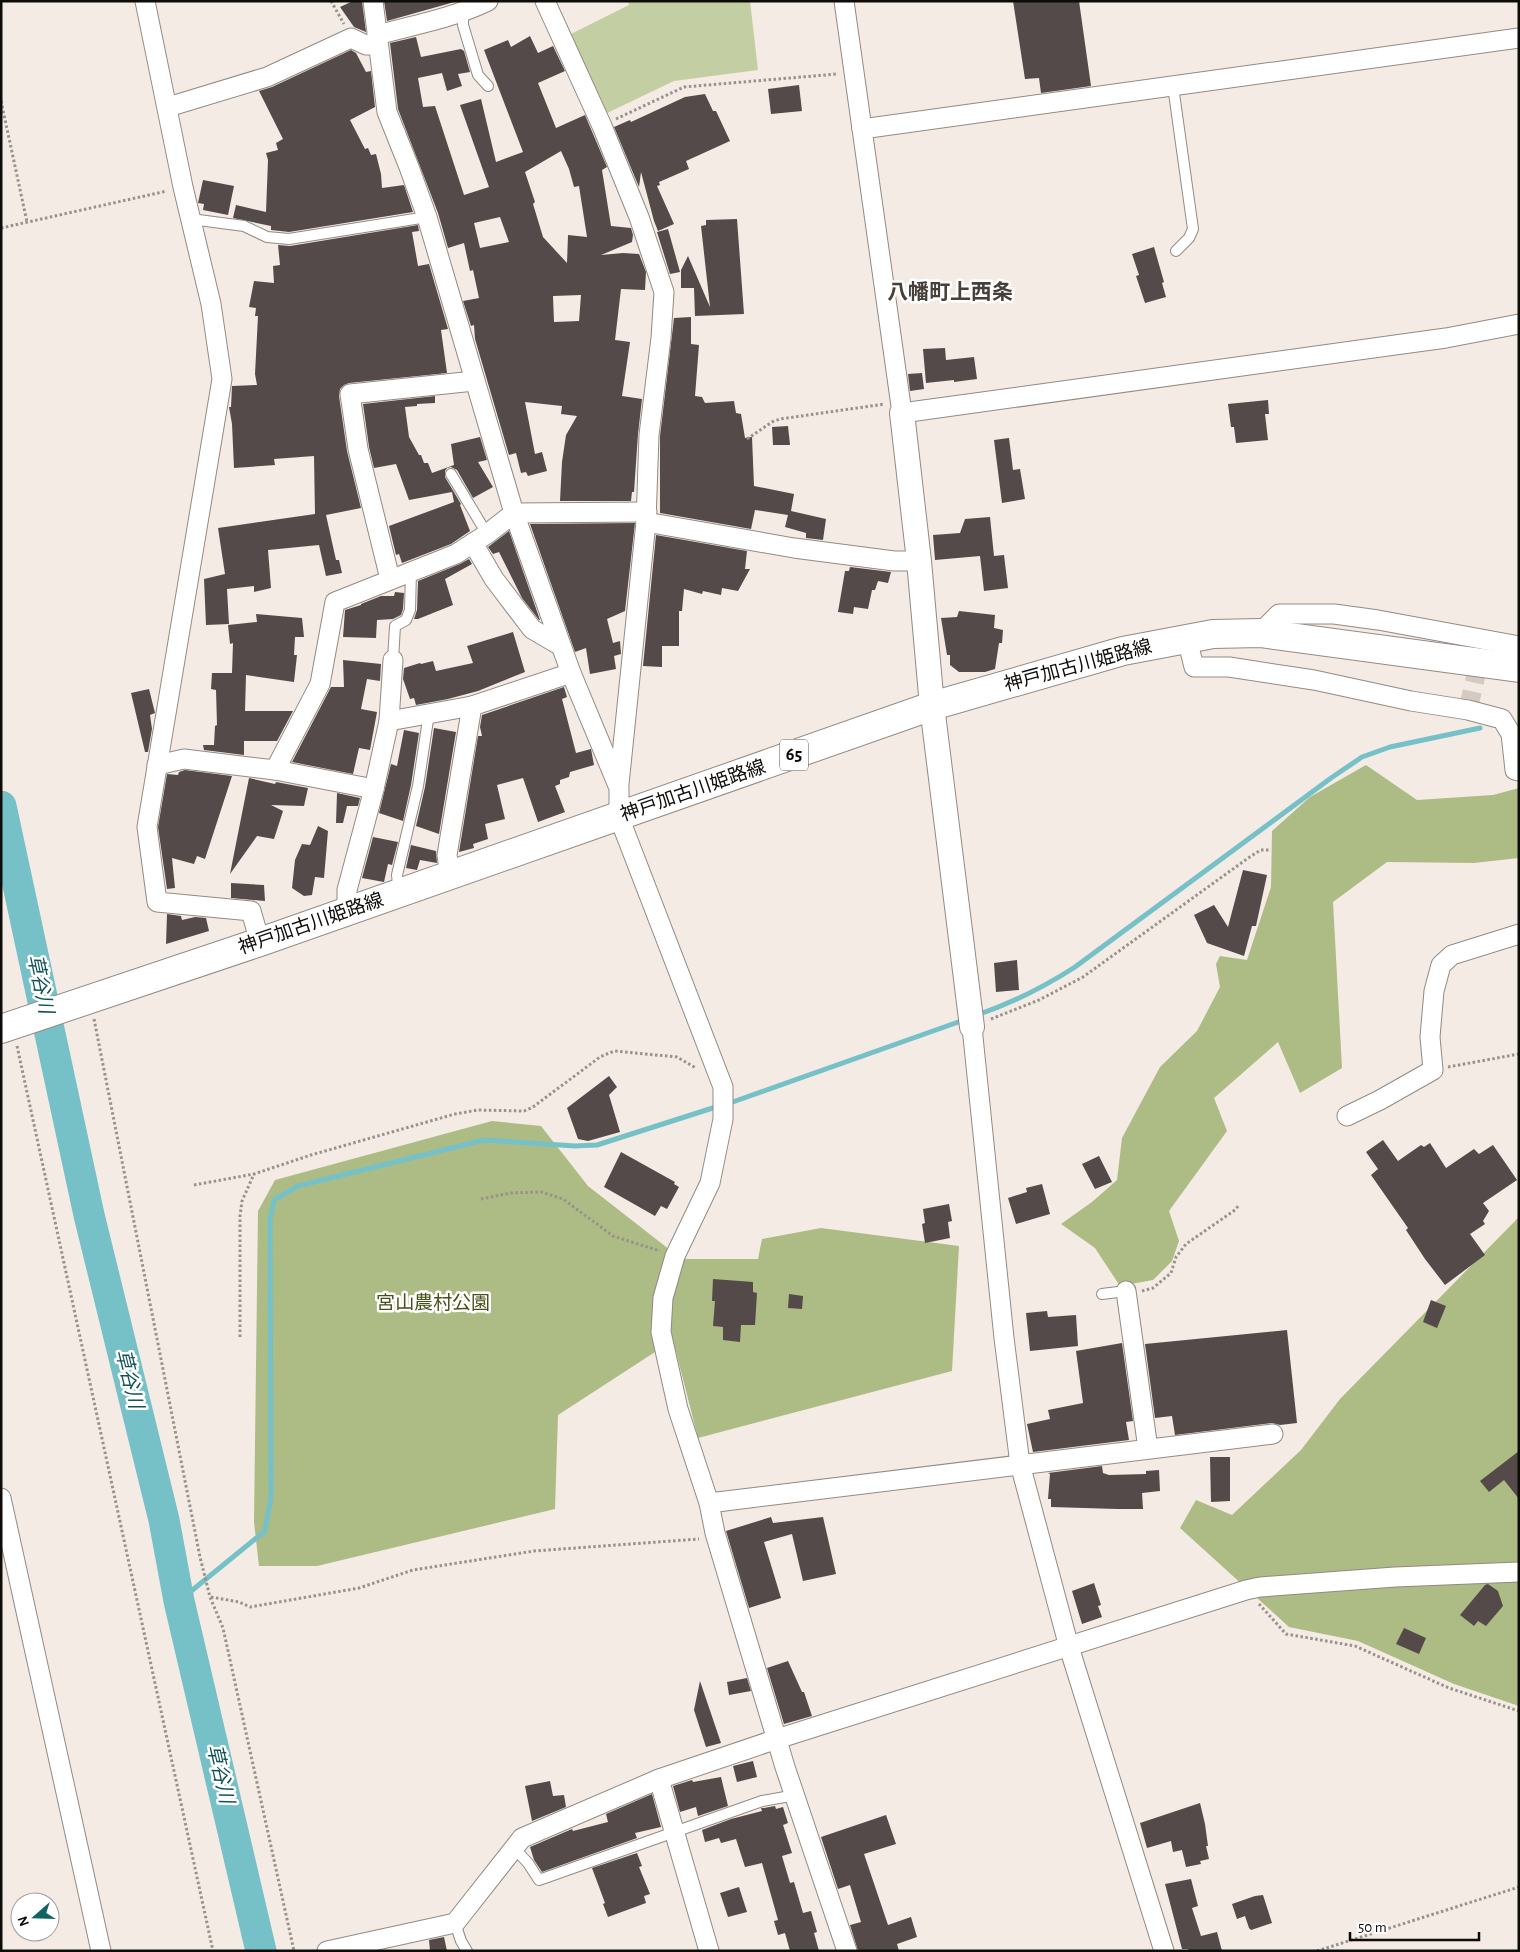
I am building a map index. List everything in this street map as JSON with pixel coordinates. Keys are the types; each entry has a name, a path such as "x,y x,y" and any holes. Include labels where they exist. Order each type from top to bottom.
{"main road":[{"name":"神戸加古川姫路線","path":"7,1028 399,894 932,706 1123,651 1213,634 1260,633 1519,668"}],"street":[{"path":"145,1 183,187 211,304 222,379 147,827 156,902 252,911 260,942"},
{"path":"373,1 387,112 427,217 514,513 571,673 619,788"},
{"path":"168,107 267,77 351,38 366,46 488,1"},
{"path":"545,1 602,126 639,217 664,292 661,338 649,435 647,517 619,788 619,817 723,1086 723,1119 710,1183 675,1256 663,1298 661,1332 678,1409 709,1503 717,1537 778,1739 848,1951"},
{"path":"844,1 901,408 919,561 932,706 972,1027 1004,1338 1020,1464 1069,1647 1164,1951"},
{"path":"862,129 1519,38"},
{"path":"901,408 1446,338 1519,324"},
{"path":"390,579 358,448 350,394 474,381"},
{"path":"275,770 320,684 334,602 456,554 514,513 647,517 794,548 894,561 919,561"},
{"path":"480,538 494,579 532,629 561,646"},
{"path":"1260,633 1279,614 1334,614 1378,620 1519,646"},
{"path":"1187,638 1194,667 1229,667 1314,680 1411,701 1468,710 1502,719 1511,734 1515,770 1519,771"},
{"path":"347,912 347,890 374,790 389,721 393,660"},
{"path":"389,721 472,706 571,673"},
{"path":"450,875 447,855 472,706"},
{"path":"157,766 184,759 275,770 374,790"},
{"path":"1347,1116 1433,1070 1430,1037 1434,991 1441,965 1452,954 1519,934"},
{"path":"1126,1291 1148,1449"},
{"path":"709,1503 1273,1434"},
{"path":"1,1498 101,1951"},
{"path":"327,1951 456,1923 522,1838 659,1779 778,1739 1246,1590 1260,1587 1394,1577 1519,1572"},
{"path":"659,1779 709,1951"}],"lane":[{"path":"463,11 463,25 478,76 488,86"},
{"path":"1172,86 1192,229 1190,238 1176,251"},
{"path":"191,219 244,226 267,237 289,239 427,217"},
{"path":"451,474 480,538"},
{"path":"393,660 395,626 406,620 410,610 411,571"},
{"path":"399,894 397,874 418,786 430,713"},
{"path":"1102,1294 1126,1291"},
{"path":"514,1848 528,1863 539,1880 762,1801 796,1795"},
{"path":"456,1923 461,1941 467,1951"}],"path":[{"path":"331,1 351,38"},
{"path":"602,126 684,88 854,72"},
{"path":"1,102 27,222"},
{"path":"1,228 183,187"},
{"path":"746,439 780,419 901,408"},
{"path":"972,1027 1039,1000 1083,977 1251,856 1261,850 1270,850"},
{"path":"90,999 200,1556 210,1597 223,1628 294,1951"},
{"path":"7,1028 213,1951"},
{"path":"194,1185 254,1174 311,1155 455,1114 478,1110 524,1111 533,1107 600,1057 614,1051 677,1057 699,1069 716,1068"},
{"path":"1433,1070 1519,1054"},
{"path":"240,1337 240,1216 242,1201 254,1174"},
{"path":"481,1199 510,1193 542,1192 563,1199 613,1236 675,1256"},
{"path":"1126,1291 1140,1292 1153,1288 1170,1273 1176,1258 1186,1244 1235,1210 1239,1205"},
{"path":"210,1597 239,1602 250,1607 359,1588 413,1570 534,1551 717,1537"},
{"path":"1246,1590 1286,1634 1355,1646 1449,1688 1519,1711"},
{"path":"1317,1951 1519,1887"}],"green space":[{"path":"628,1 750,1 758,70 674,81 605,114 567,36 629,5"},
{"path":"1366,765 1417,800 1493,795 1519,788 1519,858 1474,863 1387,862 1333,902 1342,1068 1300,1093 1278,1042 1214,1098 1227,1131 1169,1211 1179,1241 1172,1261 1153,1280 1120,1286 1095,1248 1061,1224 1092,1202 1117,1180 1122,1138 1160,1067 1197,1031 1220,987 1216,964 1220,956 1247,960 1271,887 1272,831 1310,797"},
{"name":"宮山農村公園","path":"492,1121 541,1126 588,1186 670,1250 656,1290 655,1352 558,1415 555,1509 317,1566 259,1566 254,1522 258,1211 275,1180"},
{"path":"1519,1217 1519,1706 1454,1684 1358,1641 1289,1627 1180,1528 1196,1500 1232,1515 1301,1450 1340,1399"},
{"path":"821,1228 959,1246 952,1371 698,1438 670,1328 671,1297 680,1259 758,1259 762,1239"}],"building":[{"path":"353,1 362,1 366,32 354,27 340,7"},
{"path":"384,1 458,1 387,21"},
{"path":"1013,1 1079,1 1091,86 1041,93 1039,78 1025,79"},
{"path":"530,36 538,53 553,46 565,71 538,83 556,128 585,115 607,167 602,170 611,226 631,228 633,235 632,242 601,255 639,254 646,272 645,290 621,289 615,340 630,342 622,396 642,399 634,492 632,492 631,501 560,501 562,462 566,435 577,416 561,414 562,406 525,402 535,454 542,452 547,471 528,476 526,472 521,473 516,453 509,455 475,339 474,325 471,326 463,301 479,298 473,270 470,271 464,243 448,248 438,213 398,109 390,43 416,37 421,57 461,49 464,51 470,72 458,74 462,86 447,91 442,73 418,78 423,107 435,106 464,195 489,187 460,105 481,99 496,162 523,152 484,50 508,40 511,47","holes":["561,151 574,187 579,186 587,237 568,235 567,263 543,237 533,204 535,202 525,172","500,217 509,242 480,248 474,223","581,295 579,321 554,322 553,296"]},
{"path":"351,50 356,53 366,72 371,71 375,107 350,120 365,149 368,148 371,155 376,154 382,188 404,185 413,212 289,232 271,230 271,226 233,218 236,205 266,212 268,160 266,153 278,150 276,143 283,139 259,91 272,87"},
{"path":"799,85 802,111 771,114 768,89"},
{"path":"705,94 713,111 716,111 730,141 686,161 689,169 659,182 660,185 657,186 674,224 658,231 641,172 639,187 614,127 630,120 631,122 685,97"},
{"path":"203,180 234,186 228,215 203,210 204,204 198,203"},
{"path":"737,219 744,314 695,316 694,288 681,288 681,270 688,256 710,307 701,226 706,225 706,220"},
{"path":"418,225 419,231 412,232 418,266 429,264 448,329 441,330 447,373 349,383 340,389 339,396 347,451 361,508 326,515 336,560 339,560 342,573 326,576 319,545 268,550 271,588 254,592 254,586 227,589 229,624 206,625 204,579 225,574 218,528 315,514 314,456 274,459 275,465 234,468 232,424 229,407 231,407 232,386 257,385 255,374 258,316 255,316 256,308 249,307 254,281 274,283 273,266 280,265 278,245 290,246"},
{"path":"668,229 680,272 670,274 657,232"},
{"path":"1154,247 1164,282 1162,283 1166,297 1145,303 1136,276 1139,275 1132,254"},
{"path":"691,317 691,344 699,345 695,396 702,397 705,403 734,401 736,413 741,414 745,438 752,437 754,486 794,494 791,511 826,519 823,540 806,538 806,533 785,527 788,515 755,510 751,529 660,513 660,436 674,318"},
{"path":"945,348 946,360 974,357 977,379 926,383 923,349"},
{"path":"922,373 924,389 910,391 908,374"},
{"path":"435,396 435,403 405,407 409,437 424,463 428,463 432,473 454,465 451,444 480,437 487,460 478,462 493,487 473,498 457,470 451,467 447,468 445,477 461,504 470,531 451,544 402,563 399,554 396,555 389,526 454,502 452,492 409,500 396,464 374,468 363,404"},
{"path":"1268,400 1269,414 1265,414 1268,440 1236,443 1234,427 1231,427 1228,404"},
{"path":"788,426 790,445 773,445 772,427"},
{"path":"1009,438 1013,470 1020,469 1025,499 1002,503 994,440"},
{"path":"990,517 994,556 1004,555 1008,588 984,591 980,556 935,560 933,535 960,533 965,519"},
{"path":"635,523 625,611 607,619 613,643 620,641 621,654 614,656 616,669 590,674 586,648 575,652 530,524"},
{"path":"509,531 540,620 522,598 499,552 493,554 488,547"},
{"path":"656,535 747,551 745,569 750,569 738,591 722,588 721,595 703,591 702,594 684,589 682,611 679,611 679,646 662,646 662,667 643,666"},
{"path":"469,559 472,564 445,579 453,605 414,619 417,610 418,581"},
{"path":"850,567 891,572 888,583 878,581 875,590 872,590 868,609 854,607 853,614 838,612 845,571 849,571"},
{"path":"395,592 404,593 401,615 393,619 377,620 376,638 343,637 345,610 381,596 394,596"},
{"path":"959,611 995,615 994,628 1003,630 1002,643 999,643 995,669 985,672 959,672 950,665 950,655 947,655 941,618 957,617"},
{"path":"256,614 302,618 304,637 295,637 294,655 297,655 294,682 246,675 245,711 293,711 277,741 244,741 244,755 204,750 203,745 214,745 215,726 217,725 216,690 211,689 212,673 232,673 233,643 230,644 228,625 257,622"},
{"path":"513,632 525,672 478,691 448,699 416,705 414,698 410,699 403,679 404,668 433,661 436,671 473,663 467,646"},
{"path":"343,660 381,664 380,681 367,679 361,709 377,712 370,750 359,748 353,774 292,762 331,687 344,687"},
{"path":"564,687 567,697 562,699 576,753 591,749 594,765 570,772 569,777 560,780 560,784 555,786 565,812 538,822 523,778 497,785 505,819 485,824 488,839 473,844 474,848 459,852 478,736 482,736 480,727 482,715"},
{"path":"149,689 155,713 150,715 152,729 148,752 145,752 131,693"},
{"path":"434,728 456,732 439,834 416,826 425,787"},
{"path":"404,730 419,733 403,821 379,813 391,764 397,766"},
{"path":"185,770 232,776 205,859 197,856 194,864 172,858 175,888 167,889 158,827 167,774 178,775 179,772"},
{"path":"249,778 275,784 276,782 308,788 304,806 271,805 283,811 274,839 257,836 230,874"},
{"path":"337,793 360,798 358,806 347,806 343,823 336,823"},
{"path":"318,826 328,831 324,878 315,877 312,895 304,896 292,888 295,860 302,844 310,845"},
{"path":"373,837 398,842 392,865 388,864 384,882 362,878"},
{"path":"411,845 436,851 437,863 420,860 417,870 406,868"},
{"path":"1243,870 1267,875 1256,926 1252,926 1244,956 1207,943 1194,915 1214,905 1228,927"},
{"path":"231,883 264,885 265,901 231,898"},
{"path":"167,914 181,916 182,920 195,917 206,918 209,931 166,944"},
{"path":"1017,960 1019,990 996,992 994,963"},
{"path":"609,1076 617,1087 609,1095 620,1132 588,1141 578,1139 567,1108"},
{"path":"1383,1140 1398,1161 1421,1145 1424,1147 1430,1143 1446,1168 1474,1149 1479,1154 1493,1145 1517,1180 1483,1203 1489,1211 1483,1221 1485,1224 1470,1234 1485,1255 1445,1285 1425,1259 1406,1230 1408,1228 1371,1175 1378,1169 1366,1152"},
{"path":"621,1152 675,1182 674,1184 679,1187 667,1209 661,1206 655,1216 604,1187"},
{"path":"1099,1156 1112,1182 1095,1189 1082,1164"},
{"path":"1042,1184 1050,1214 1016,1224 1008,1198 1027,1192 1026,1188"},
{"path":"949,1204 952,1221 948,1222 950,1238 925,1243 922,1224 925,1223 923,1209"},
{"path":"713,1279 753,1282 753,1292 757,1293 755,1325 741,1325 740,1342 723,1340 723,1327 713,1326 715,1301 712,1301"},
{"path":"789,1294 803,1296 802,1309 788,1308"},
{"path":"1431,1300 1446,1306 1437,1328 1423,1322"},
{"path":"1047,1311 1048,1317 1076,1315 1078,1346 1030,1351 1026,1313"},
{"path":"1287,1330 1297,1423 1280,1425 1272,1423 1175,1435 1172,1416 1155,1418 1145,1344"},
{"path":"1122,1343 1133,1421 1126,1422 1129,1440 1033,1452 1027,1424 1050,1419 1048,1410 1083,1403 1076,1351"},
{"path":"1519,1451 1519,1499 1504,1480 1489,1492 1480,1481"},
{"path":"1210,1457 1230,1457 1230,1501 1211,1502"},
{"path":"1102,1466 1103,1473 1109,1475 1146,1474 1146,1471 1159,1470 1160,1491 1142,1493 1143,1509 1051,1507 1051,1499 1048,1499 1050,1474 1048,1473"},
{"path":"771,1517 773,1523 823,1517 836,1574 803,1581 792,1534 764,1542 781,1598 749,1608 726,1531"},
{"path":"1094,1583 1101,1605 1098,1606 1102,1617 1082,1624 1072,1591"},
{"path":"1488,1584 1498,1591 1503,1606 1486,1626 1478,1621 1474,1626 1460,1615 1485,1585"},
{"path":"1404,1628 1426,1638 1419,1654 1396,1644"},
{"path":"788,1661 802,1692 804,1692 812,1716 784,1724 767,1668"},
{"path":"747,1678 751,1691 729,1695 727,1682"},
{"path":"700,1681 721,1743 706,1747 694,1710"},
{"path":"753,1761 757,1777 737,1782 733,1766"},
{"path":"721,1777 728,1806 698,1816 696,1807 680,1812 673,1786 692,1780 693,1782"},
{"path":"550,1781 553,1796 564,1795 566,1807 532,1821 525,1786"},
{"path":"652,1794 661,1827 635,1833 637,1838 542,1872 534,1860 530,1847 572,1829 573,1831 608,1822 606,1814"},
{"path":"1200,1803 1205,1824 1208,1846 1206,1846 1209,1859 1200,1861 1201,1864 1186,1867 1182,1850 1173,1852 1171,1841 1147,1848 1140,1823"},
{"path":"775,1806 776,1809 783,1807 788,1823 783,1825 792,1853 782,1856 790,1883 794,1882 803,1913 811,1911 817,1932 814,1933 819,1951 790,1951 785,1933 778,1935 774,1921 778,1920 762,1863 745,1867 736,1839 721,1843 719,1838 705,1842 702,1830 731,1819 762,1811 761,1808"},
{"path":"886,1815 896,1844 864,1854 888,1925 911,1917 917,1937 897,1944 899,1951 858,1951 850,1925 861,1922 850,1885 838,1889 821,1837"},
{"path":"637,1853 642,1866 639,1867 650,1894 644,1896 646,1903 608,1917 592,1868"},
{"path":"1191,1879 1198,1906 1192,1908 1201,1936 1217,1932 1222,1951 1189,1951 1188,1949 1182,1949 1165,1884"},
{"path":"739,1887 747,1912 728,1917 720,1893"},
{"path":"1263,1895 1272,1923 1251,1930 1245,1916 1237,1919 1232,1904"},
{"path":"444,1937 447,1951 430,1951 429,1940"}],"waterway":[{"path":"977,1015 1028,994 1075,967 1362,757 1390,747 1480,728"},
{"name":"草谷川","path":"1,806 89,1215 164,1520 179,1601 261,1951"},
{"path":"727,1104 964,1020"},
{"path":"179,1601 265,1531 271,1497 270,1220 274,1200 298,1186 484,1140 575,1146 597,1145 719,1106"}],"tunnel":[{"path":"1468,710 1481,653"}],"district":[{"name":"八幡町上西条","path":"950,292"}]}
